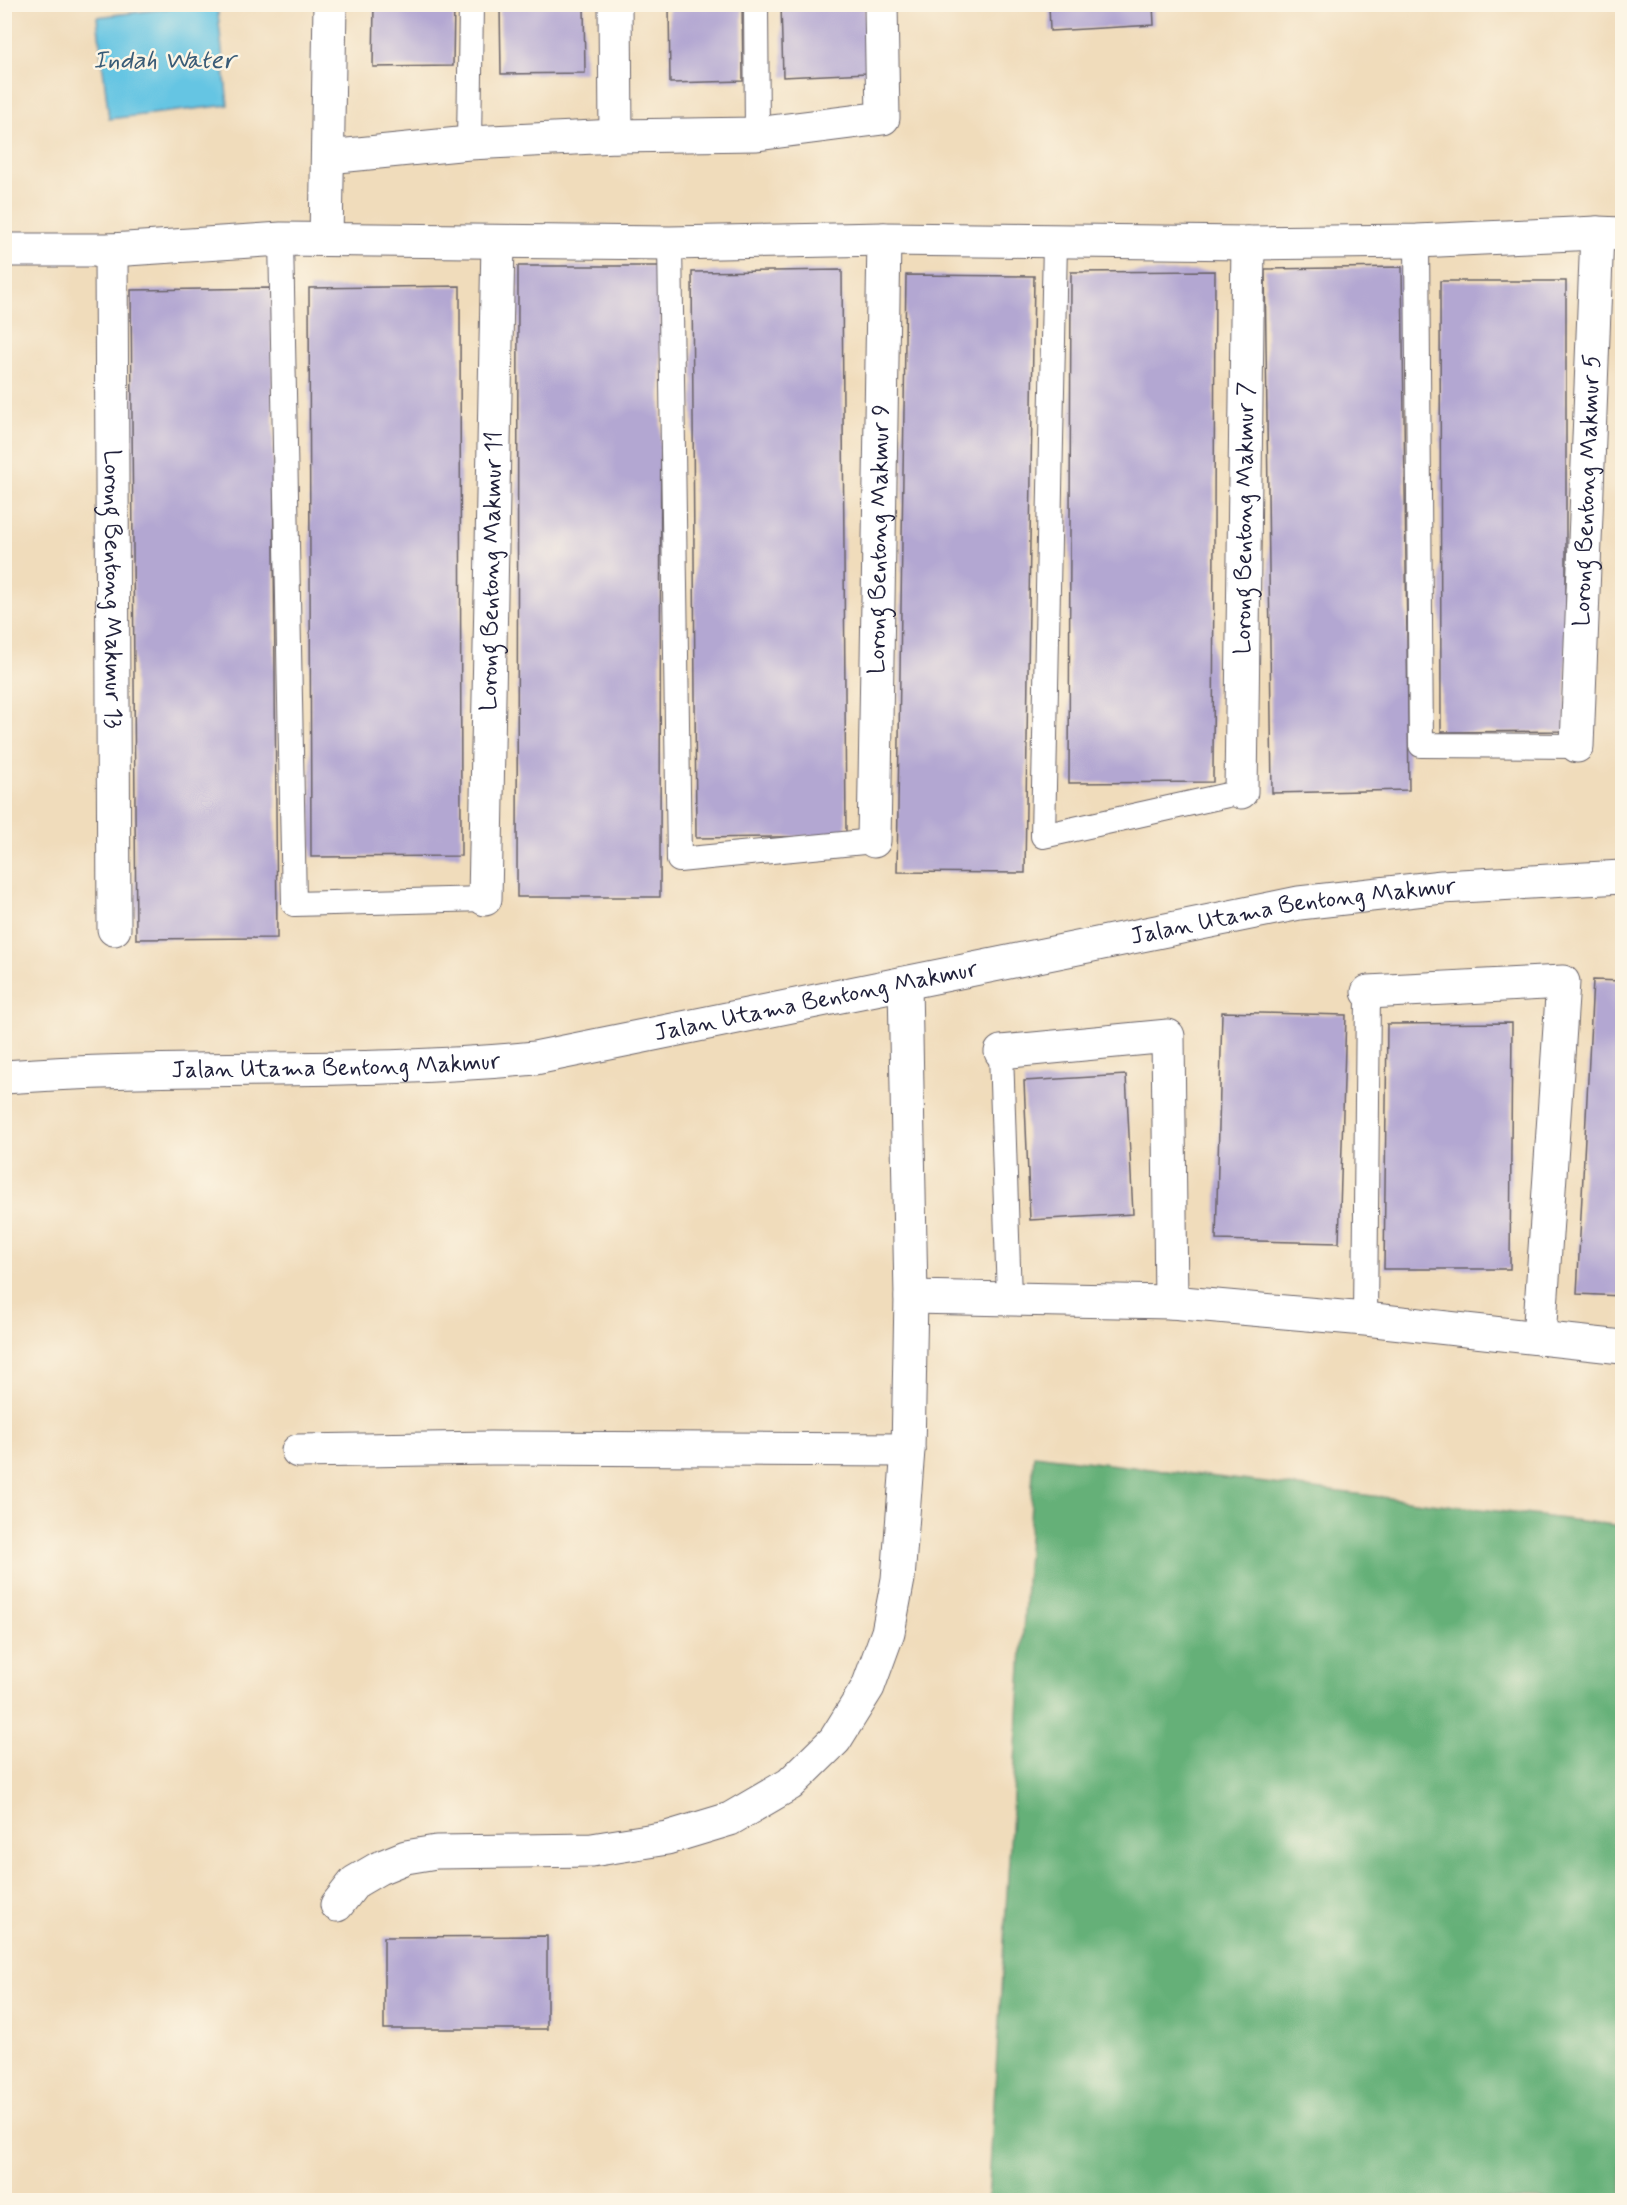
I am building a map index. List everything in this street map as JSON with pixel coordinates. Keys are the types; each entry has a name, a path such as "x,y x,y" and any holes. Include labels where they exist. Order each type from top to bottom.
{"street":[{"path":"326,239 330,4"},
{"path":"615,4 616,136"},
{"path":"328,157 469,143 616,136 757,134 883,118 881,4"},
{"path":"4,250 111,250 281,239 670,243 884,239 1248,243 1417,241 1610,233"},
{"name":"Lorong Bentong Makmur 5","path":"1577,746 1610,233"},
{"name":"Lorong Bentong Makmur 9","path":"874,841 884,239"},
{"name":"Lorong Bentong Makmur 11","path":"485,898 498,242"},
{"name":"Lorong Bentong Makmur 7","path":"1241,792 1248,243"},
{"name":"Lorong Bentong Makmur 13","path":"111,250 114,929"},
{"name":"Jalan Utama Bentong Makmur","path":"4,1077 464,1065 535,1058 1299,903 1442,887 1623,877"},
{"path":"1368,992 1563,982 1539,1338"},
{"path":"337,1905 355,1882 379,1868 406,1857 436,1852 592,1850 667,1838 730,1819 790,1784 835,1740 868,1687 888,1632 898,1579 909,1450 911,1297 905,984"},
{"path":"1001,1052 1168,1036 1171,1302"},
{"path":"911,1297 1171,1302 1365,1319 1623,1347"},
{"path":"298,1451 491,1448 909,1450"}],"lane":[{"path":"469,143 471,4"},
{"path":"756,4 757,134"},
{"path":"281,239 294,904 485,898"},
{"path":"1417,241 1421,745 1577,746"},
{"path":"1055,242 1043,837 1241,792"},
{"path":"670,243 679,860 874,841"},
{"path":"1365,1319 1368,992"},
{"path":"1001,1052 1009,1298"}],"green space":[{"path":"1034,1455 1622,1526 1622,2200 988,2200"}],"water":[{"name":"Indah Water","path":"198,5 217,5 228,105 109,119 97,17"}],"building":[{"path":"374,4 454,4 453,66 373,67"},
{"path":"500,4 584,4 585,73 501,74"},
{"path":"669,4 742,4 743,81 670,83"},
{"path":"1049,4 1153,4 1154,25 1050,31"},
{"path":"781,5 865,5 867,73 783,77"},
{"path":"518,266 661,266 660,897 517,897"},
{"path":"1402,267 1409,790 1272,793 1265,269"},
{"path":"842,270 846,836 696,838 692,272"},
{"path":"1215,271 1213,782 1069,783 1071,272"},
{"path":"906,275 1034,276 1025,873 897,872"},
{"path":"1440,281 1566,281 1566,731 1441,732"},
{"path":"460,286 461,856 311,857 309,288"},
{"path":"272,288 277,938 136,939 131,290"},
{"path":"1593,980 1622,981 1622,1296 1577,1294"},
{"path":"1222,1012 1346,1015 1339,1243 1216,1240"},
{"path":"1512,1023 1510,1269 1384,1269 1387,1024"},
{"path":"1126,1075 1133,1214 1030,1220 1024,1081"},
{"path":"547,1936 547,2029 384,2029 384,1937"}]}
